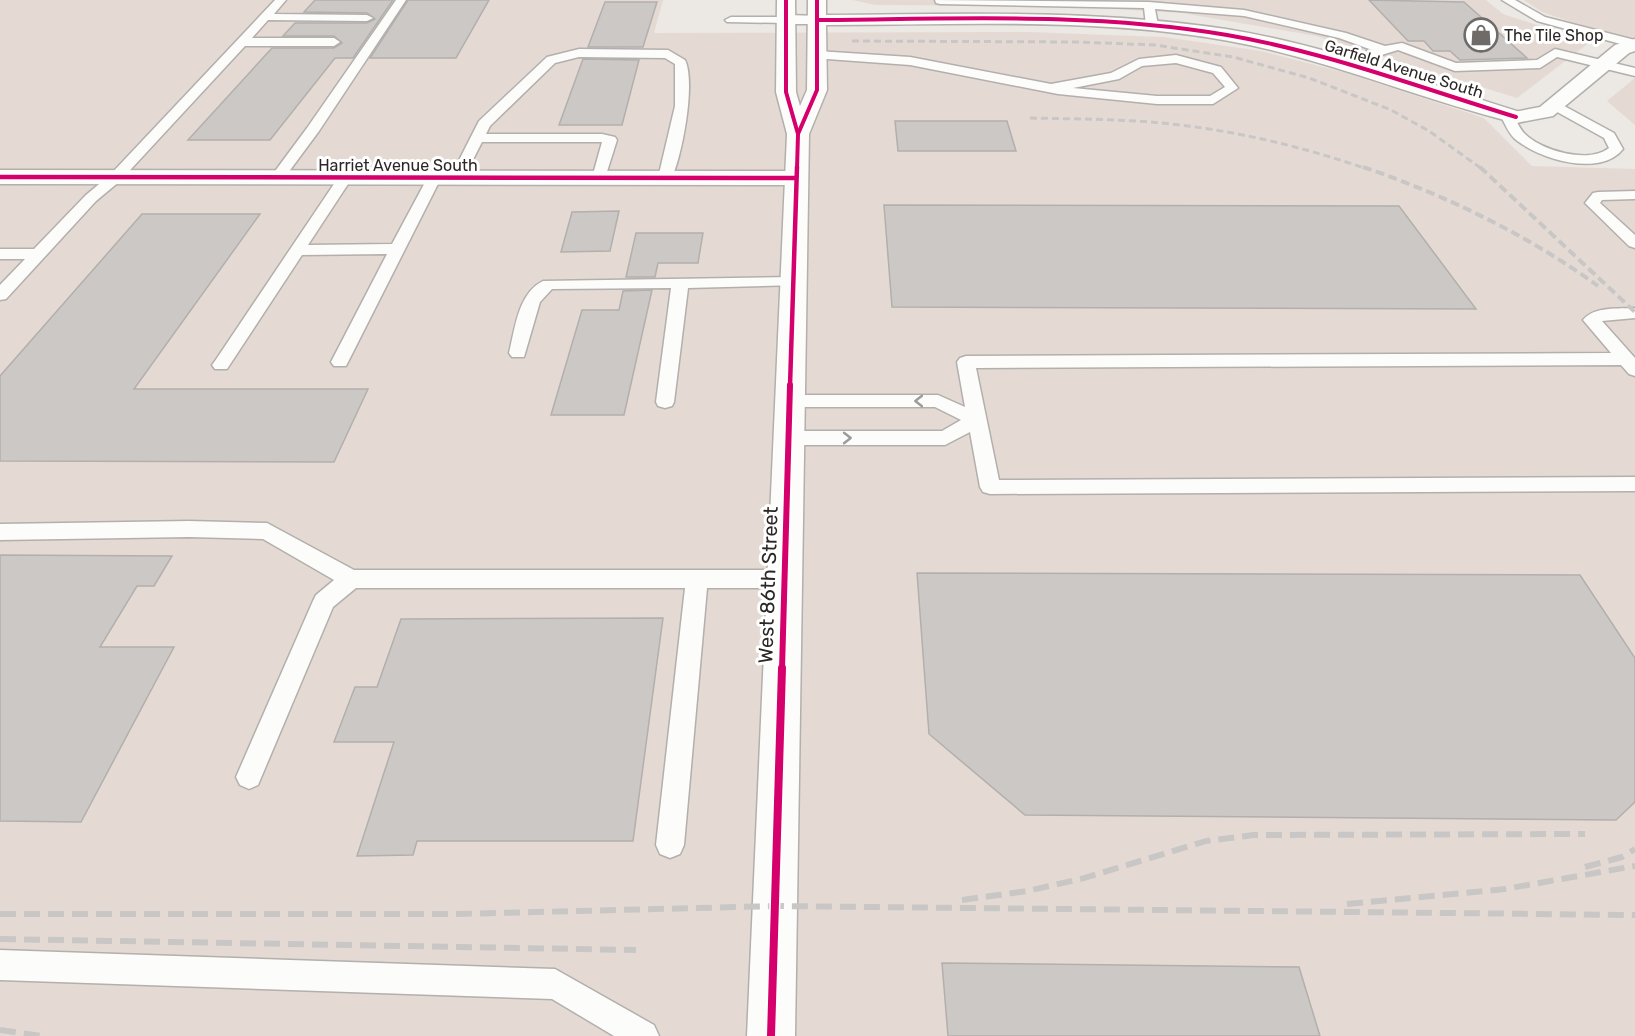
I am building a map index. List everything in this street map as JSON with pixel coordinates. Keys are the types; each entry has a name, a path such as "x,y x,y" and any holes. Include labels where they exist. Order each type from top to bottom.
{"street":[{"name":"West 86th Street","path":"786,0 786,92 798,134"},
{"name":"West 86th Street","path":"771,1036 795,178 798,134 817,90 818,0"},
{"name":"Garfield Avenue South","path":"786,20 1069,20 1152,25 1229,36 1283,48 1511,116 1546,112 1622,49 1635,45"},
{"name":"Harriet Avenue South","path":"0,177 795,178"}],"lane":[{"path":"0,295 91,198 115,178 281,0"},
{"path":"277,178 312,131 401,0"},
{"path":"1507,0 1542,19 1635,45"},
{"path":"940,1 1149,5 1244,13 1342,34 1384,50"},
{"path":"1149,5 1152,25"},
{"path":"265,17 367,18"},
{"path":"731,20 786,20"},
{"path":"242,42 334,42"},
{"path":"1355,68 1371,54 1398,46 1455,67 1540,64 1555,53 1635,72"},
{"path":"457,178 484,124 551,60 579,53 668,54 681,63 685,84 674,146 665,178"},
{"path":"817,55 910,61 1051,88 1157,100 1213,100 1232,88 1217,70 1176,59 1138,63 1115,76 1051,88"},
{"path":"1511,116 1518,135 1541,151 1590,161 1606,158 1616,149 1609,136 1555,105"},
{"path":"477,138 602,138 610,140 599,178"},
{"path":"221,365 345,178"},
{"path":"340,362 434,178"},
{"path":"1635,195 1598,196 1592,203 1635,243"},
{"path":"297,250 398,249"},
{"path":"0,254 38,254"},
{"path":"518,352 534,294 541,286 549,284 793,282"},
{"path":"665,402 680,283"},
{"path":"1630,364 1592,321 1601,315 1635,314"},
{"path":"1630,364 966,362 990,488 1635,484"},
{"path":"790,401 938,401 976,420"},
{"path":"789,438 945,438 976,420"},
{"path":"0,532 189,529 267,531 351,579 784,579"},
{"path":"249,777 324,601 351,579"},
{"path":"670,845 697,579"},
{"path":"0,965 555,984 644,1036"}],"shaded area":[{"path":"0,0 663,0 654,33 1029,32 1164,37 1261,51 1346,73 1484,118 1532,166 1635,169 1635,1036 0,1036"},
{"path":"853,0 1486,0 1503,14 1590,42 1517,98 1316,36 1182,13 1064,6 875,5"},
{"path":"1524,0 1635,0 1635,44 1542,12"},
{"path":"1635,78 1635,125 1607,101"}],"building":[{"path":"315,0 393,0 353,58 335,58 270,140 188,140 272,48 334,48 342,43 334,36 283,36 295,23 367,23 375,19 367,13 304,12"},
{"path":"408,0 489,0 456,58 370,58"},
{"path":"1369,0 1464,2 1527,58 1460,60 1450,51 1433,51 1424,41 1408,41"},
{"path":"605,2 657,2 643,47 588,47"},
{"path":"583,59 639,60 622,125 559,125"},
{"path":"895,121 1007,121 1016,151 898,151"},
{"path":"884,205 1399,206 1476,309 892,307"},
{"path":"619,211 610,251 561,252 572,212"},
{"path":"142,214 260,214 134,389 368,389 334,462 0,461 0,376"},
{"path":"636,233 703,233 698,263 658,263 655,277 626,277"},
{"path":"652,290 624,415 551,415 582,310 619,310 623,291"},
{"path":"0,555 172,556 154,586 137,586 100,647 174,647 81,822 0,821"},
{"path":"917,573 1580,575 1635,658 1635,802 1616,820 1025,815 929,734"},
{"path":"663,618 633,841 417,841 413,855 357,856 394,742 334,742 355,687 377,687 401,619"},
{"path":"942,963 1299,967 1320,1036 948,1036"}],"railway":[{"path":"852,41 1077,42 1155,45 1233,57 1309,78 1391,110 1429,131 1482,169"},
{"path":"1030,118 1146,122 1215,130 1292,146 1367,169"},
{"path":"1363,167 1424,190 1515,233 1598,286"},
{"path":"1480,167 1635,312"},
{"path":"962,900 1027,891 1081,879 1206,841 1254,835 1585,834"},
{"path":"1585,867 1622,857 1635,849"},
{"path":"1347,904 1505,889 1635,866"},
{"path":"0,914 457,914 777,906 1635,915"},
{"path":"0,939 636,950"},
{"path":"0,1030 41,1036"}],"cycle path":[{"path":"771,1036 798,134 786,92 786,0"},
{"path":"798,134 817,90 817,0"},
{"path":"818,20 1023,19 1125,23 1227,35 1336,61 1516,117"},
{"path":"0,177 795,178"}],"place":[{"name":"The Tile Shop","path":"1481,35"}]}
